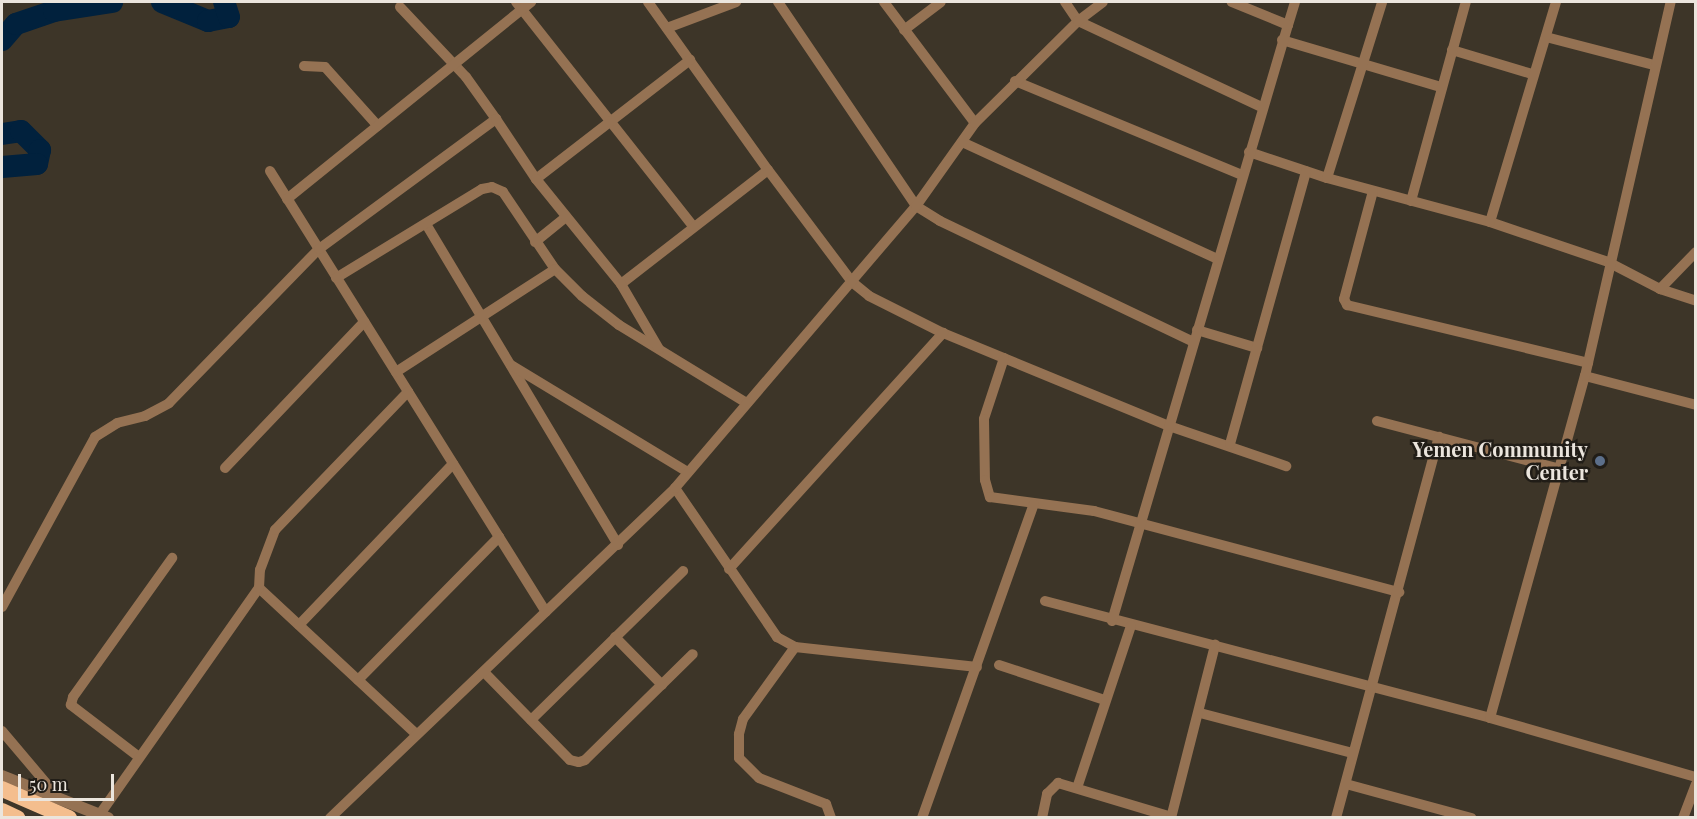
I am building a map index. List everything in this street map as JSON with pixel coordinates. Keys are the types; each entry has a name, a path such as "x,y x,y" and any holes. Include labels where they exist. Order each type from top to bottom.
{"highway":[{"path":"2,789 69,818"},
{"path":"2,811 17,818"}],"street":[{"path":"287,199 453,64 518,5 531,2"},
{"path":"648,2 768,170 852,282 885,305 944,333 1169,426 1230,444 1286,466"},
{"path":"668,28 736,2"},
{"path":"778,2 916,206 940,221 1194,342"},
{"path":"884,2 975,123"},
{"path":"904,30 941,2"},
{"path":"1065,2 1078,21 1262,106"},
{"path":"330,818 415,733 484,672 675,488 916,206 975,123 1078,21 1103,2"},
{"path":"1232,2 1288,25"},
{"path":"1112,621 1294,2"},
{"path":"1327,178 1382,2"},
{"path":"1411,201 1466,2"},
{"path":"1490,222 1532,74 1556,2"},
{"path":"1490,718 1585,376 1608,262 1671,2"},
{"path":"518,5 693,226"},
{"path":"400,7 453,64 496,119 536,179 621,284 659,349"},
{"path":"1546,37 1654,65"},
{"path":"1282,40 1441,87"},
{"path":"1452,50 1532,74"},
{"path":"536,179 690,60"},
{"path":"303,66 325,67 378,126"},
{"path":"1015,81 1242,176"},
{"path":"2,607 95,437 169,403 319,249 496,119"},
{"path":"962,142 1218,260"},
{"path":"1249,152 1327,178 1490,222 1608,262 1660,290 1695,302"},
{"path":"621,284 768,170"},
{"path":"270,171 546,612"},
{"path":"1230,444 1306,171"},
{"path":"336,278 492,187 503,192 555,269 619,326 747,403"},
{"path":"1373,191 1344,299 1347,305 1588,363"},
{"path":"535,242 566,217"},
{"path":"426,224 618,545"},
{"path":"1660,290 1695,252"},
{"path":"396,372 555,269"},
{"path":"225,468 364,322"},
{"path":"1197,330 1257,348"},
{"path":"729,570 944,333"},
{"path":"1005,358 984,419 987,492 997,499 1094,511 1399,592"},
{"path":"509,363 688,472"},
{"path":"1585,376 1695,405"},
{"path":"2,776 56,795 104,816 139,758 259,588 260,570 275,530 408,392"},
{"path":"1377,421 1560,469"},
{"path":"1336,818 1353,753 1374,688 1439,437"},
{"path":"299,625 453,464"},
{"path":"675,488 772,632 795,647 977,667"},
{"path":"922,818 1034,504"},
{"path":"358,680 499,537"},
{"path":"139,758 71,705 73,697 172,558"},
{"path":"531,720 683,571"},
{"path":"259,588 415,733"},
{"path":"1045,601 1131,626 1215,645 1490,718 1695,777"},
{"path":"1077,788 1131,626"},
{"path":"615,637 662,685"},
{"path":"1042,818 1051,787 1058,783 1171,817 1200,713 1215,645"},
{"path":"795,647 744,719 739,734 739,758 759,778 826,804 831,818"},
{"path":"484,672 570,760 579,762 585,760 693,654"},
{"path":"999,665 1106,700"},
{"path":"1200,713 1353,753"},
{"path":"2,732 56,795"},
{"path":"1346,784 1471,818"},
{"path":"1683,818 1695,784"}],"waterway":[{"path":"2,40 16,24 54,11 112,2"},
{"path":"162,2 208,21 229,17 224,2"},
{"path":"2,134 21,131 40,150 37,164 2,167"}],"place":[{"name":"Yemen Community Center","path":"1600,461"}]}
